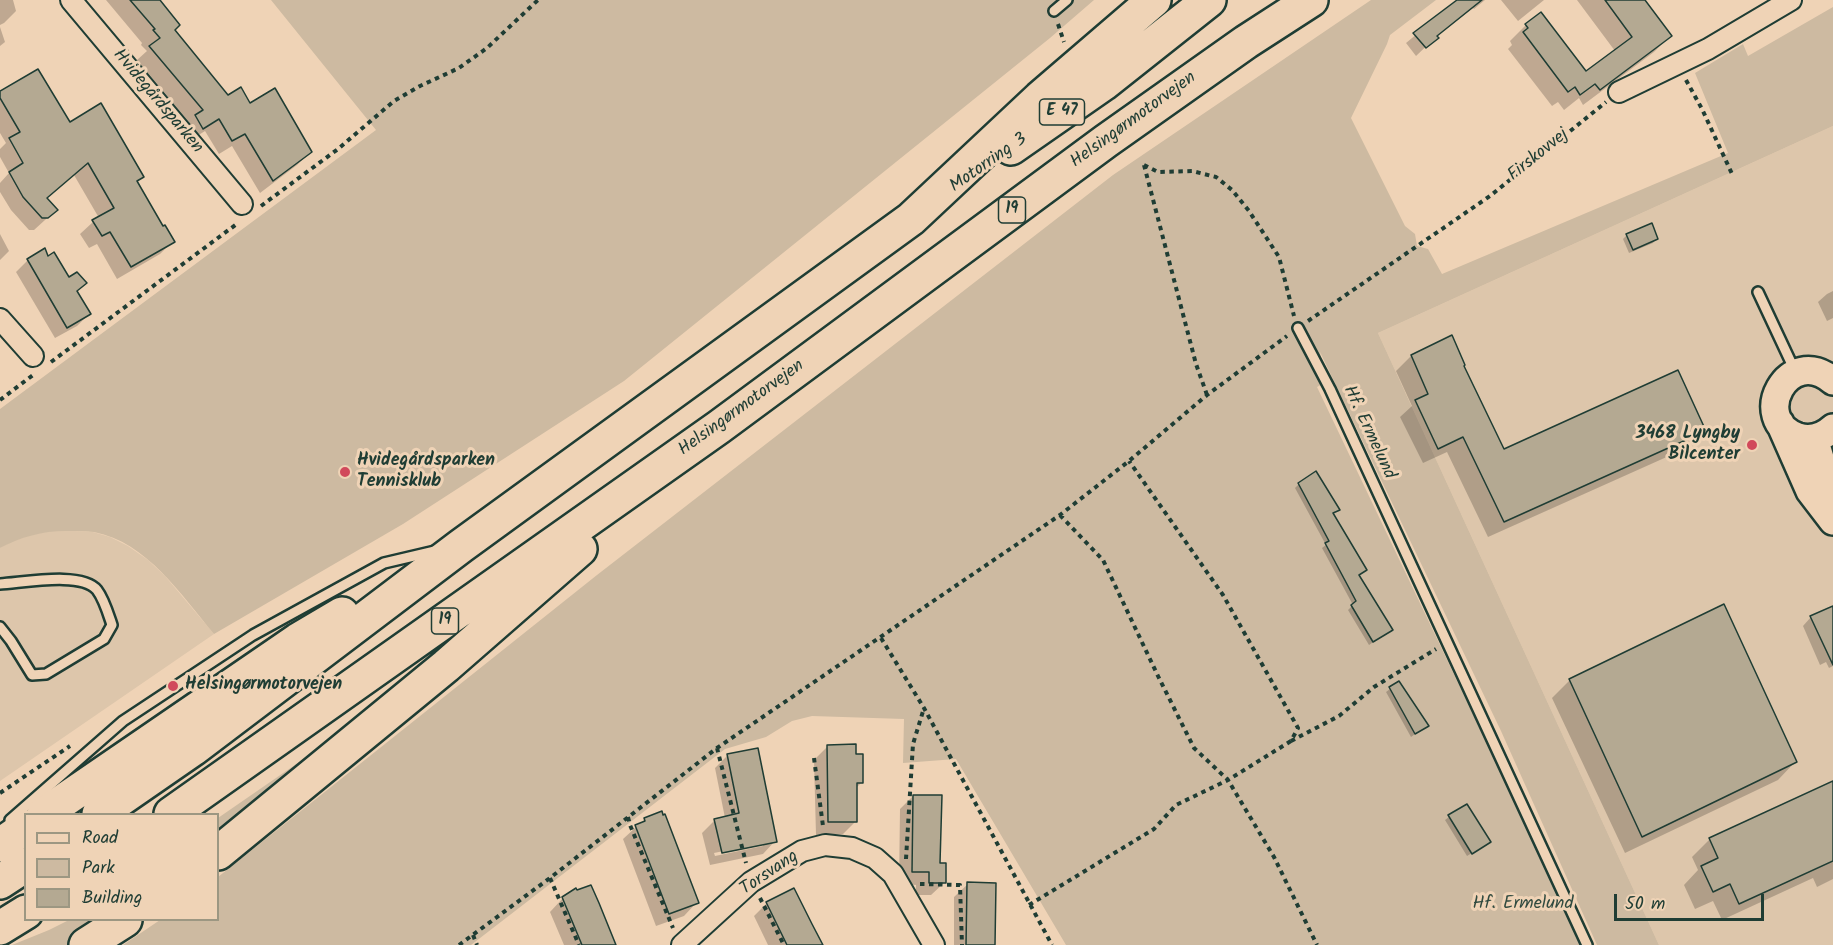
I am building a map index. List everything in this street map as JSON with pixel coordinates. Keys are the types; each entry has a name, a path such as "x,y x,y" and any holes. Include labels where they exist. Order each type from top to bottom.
{"highway":[{"path":"100,813 202,742 461,546 911,219 1040,99 1154,0"},
{"name":"Motorring 3","path":"911,219 1103,84 1209,0"},
{"name":"Helsingørmotorvejen","path":"173,813 226,778 719,427 1106,141 1246,42 1311,0"},
{"path":"219,852 446,666 719,427"},
{"path":"45,813 298,640 461,546"},
{"path":"0,882 24,866"},
{"path":"0,928 24,913"}],"street":[{"name":"Hvidegårdsparken","path":"71,0 247,211"},
{"path":"1619,92 1707,49 1791,0"},
{"path":"0,319 37,366"},
{"path":"1831,376 1806,370 1788,377 1778,390 1775,406 1779,422 1810,491 1833,521"},
{"path":"1779,422 1786,430 1804,438 1823,433 1833,502"},
{"name":"Torsvang","path":"679,940 751,882 802,851 825,845 852,848 899,870 934,945"}],"lane":[{"path":"1054,11 1067,0"},
{"path":"1758,292 1796,373"},
{"name":"Hf. Ermelund","path":"1298,328 1330,389 1587,945"},
{"path":"29,813 123,721 252,635 384,562 461,546"},
{"path":"0,584 58,580 84,581 96,589 112,625 104,639 46,674 32,675 0,627"},
{"path":"10,832 24,818"}],"path":[{"path":"0,400 37,366 247,211 338,149 394,101 459,68 487,48 538,0"},
{"path":"1677,64 1702,109 1733,176"},
{"name":"Firskovvej","path":"459,945 550,878 717,747 1060,515 1207,394 1298,328 1490,196 1619,92"},
{"path":"1207,394 1196,364 1144,165 1158,172 1192,171 1216,177 1232,190 1249,211 1279,257 1298,328"},
{"path":"1129,460 1224,595 1298,728 1291,741"},
{"path":"1060,515 1102,560 1194,748 1228,780 1274,857 1317,945"},
{"path":"880,638 924,708 1052,945"},
{"path":"1029,905 1154,829 1176,805 1228,780 1291,741 1339,716 1374,687 1447,642"},
{"path":"924,708 913,744 899,870 916,884 960,885 962,945"},
{"path":"717,747 751,882 784,945"},
{"path":"814,758 825,845"},
{"path":"628,817 679,940"},
{"path":"550,878 579,945"},
{"path":"473,935 477,945"}],"shaded area":[{"path":"1833,126 1833,945 1659,945 1378,333"},
{"path":"58,530 93,532 128,546 165,576 214,634 0,781 0,548 34,534"}],"green space":[{"path":"271,0 1094,0 1050,38 624,381 403,524 214,634 162,572 131,547 113,538 94,532 62,531 26,537 0,548 0,409 376,130"},
{"path":"1371,0 1436,0 1390,35 1351,118 1405,226 1415,234 1417,246 1428,249 1442,274 1728,153 1695,73 1743,44 1748,56 1833,7 1833,126 1378,333 1659,945 1597,945 1501,731 1320,352 1326,382 1317,387 1583,945 1066,945 956,759 903,763 904,719 812,716 792,721 766,737 725,749 471,945 123,945 159,921 219,921 219,876 597,575 1113,175"},
{"path":"352,722 219,834 219,817 318,749"},
{"path":"67,921 102,921 67,945 12,945"}],"building":[{"path":"130,0 160,0 180,25 175,30 228,95 241,87 250,103 275,88 312,152 273,181 245,134 232,141 219,119 203,129 195,115 203,110 149,46 160,38"},
{"path":"1457,0 1482,0 1437,36 1439,38 1426,48 1413,33"},
{"path":"1605,0 1645,0 1672,36 1600,90 1595,84 1580,95 1575,87 1568,92 1523,32 1528,28 1525,24 1541,12 1586,71 1632,37"},
{"path":"38,69 70,122 101,103 144,177 137,181 175,242 131,267 110,232 102,236 92,220 114,208 88,163 47,198 58,210 48,218 42,218 23,197 9,172 23,163 9,138 20,132 0,98 0,91"},
{"path":"1652,223 1658,239 1633,250 1626,234"},
{"path":"45,248 48,256 54,252 69,277 77,272 87,283 77,291 91,314 67,328 27,259"},
{"path":"1452,335 1464,366 1504,449 1678,370 1706,431 1504,522 1463,437 1438,449 1415,400 1428,394 1411,355"},
{"path":"1316,471 1340,510 1333,513 1367,570 1359,575 1393,630 1373,642 1351,605 1356,601 1325,543 1329,541 1298,483"},
{"path":"1724,604 1797,762 1642,837 1569,679"},
{"path":"1833,606 1833,665 1810,616"},
{"path":"1399,681 1429,726 1415,734 1389,687"},
{"path":"856,744 856,754 863,754 863,783 857,783 857,822 828,822 827,745"},
{"path":"758,748 777,842 722,853 714,819 739,813 727,754"},
{"path":"1833,781 1833,861 1739,904 1730,884 1713,892 1701,866 1718,858 1709,838"},
{"path":"913,795 942,795 940,863 946,863 946,883 929,883 929,872 912,872"},
{"path":"1467,804 1491,842 1472,854 1448,815"},
{"path":"662,811 699,903 669,914 635,825 645,821 644,818"},
{"path":"967,882 996,883 995,945 966,945"},
{"path":"591,885 616,945 582,945 562,897 576,888 577,890"},
{"path":"794,888 823,945 787,945 766,902"}],"place":[{"name":"3468 Lyngby Bilcenter","path":"1752,445"},
{"name":"Hvidegårdsparken Tennisklub","path":"345,472"},
{"name":"Helsingørmotorvejen","path":"173,686"}]}
